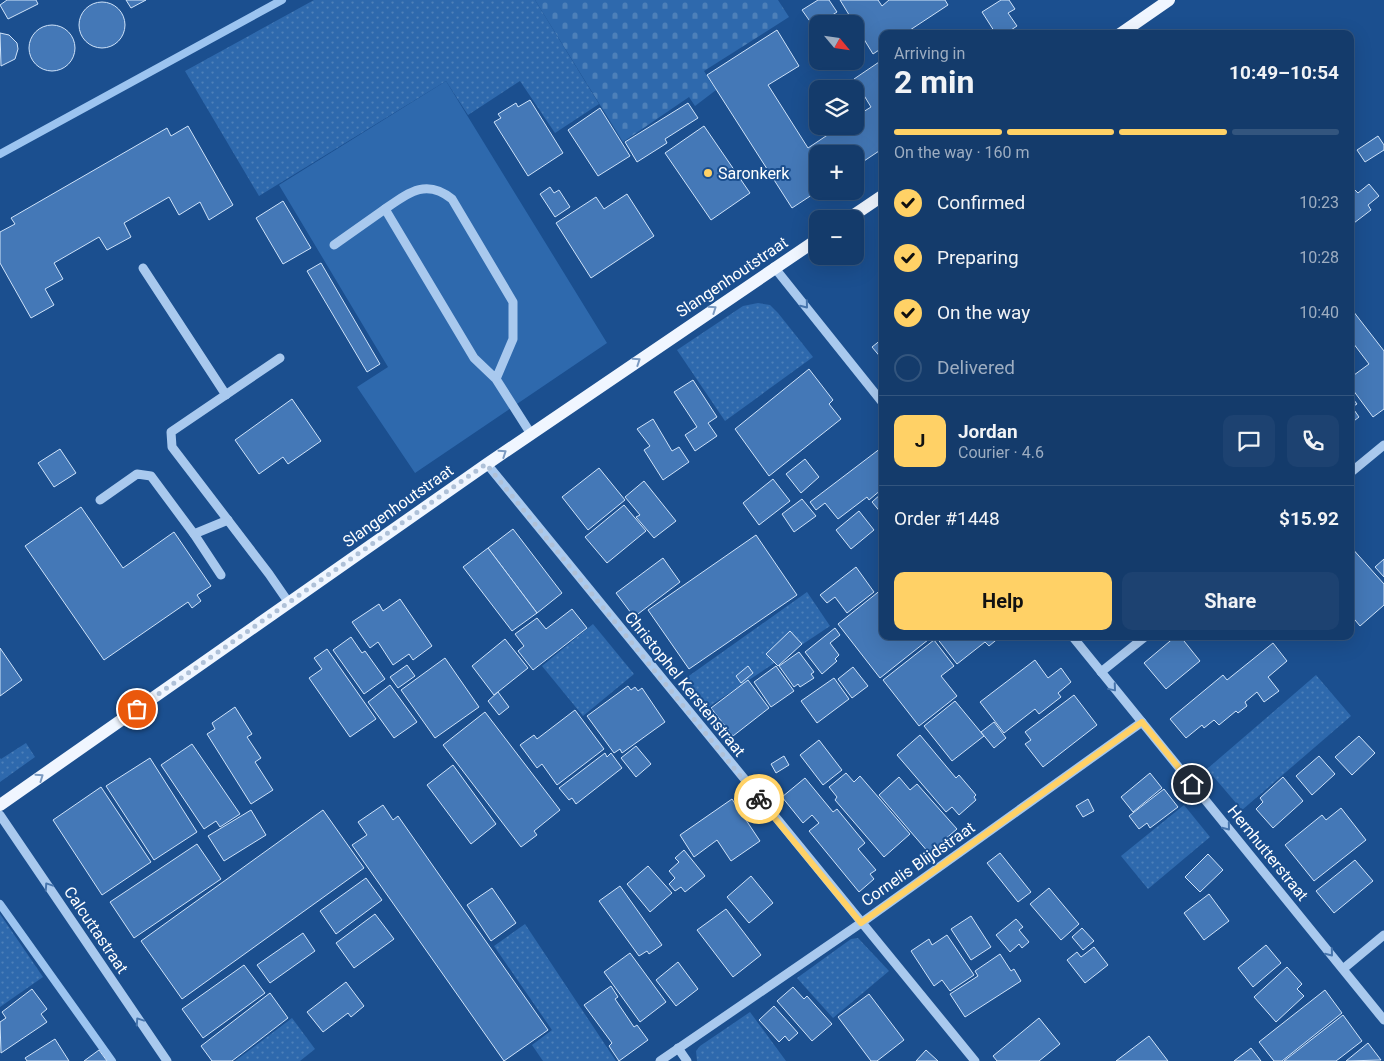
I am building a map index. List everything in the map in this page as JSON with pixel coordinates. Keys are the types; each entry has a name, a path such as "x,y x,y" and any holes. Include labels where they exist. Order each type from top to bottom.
{"main road":[{"path":"1126,30 1167,1"},
{"path":"861,210 879,198"},
{"name":"Slangenhoutstraat","path":"0,804 486,464 809,245"}],"street":[{"path":"334,245 414,191 428,188 442,191 452,199 513,302 513,339 496,379"},
{"path":"385,209 474,358 496,379 532,434"},
{"path":"774,267 879,398"},
{"path":"143,268 226,395"},
{"path":"280,358 171,432 172,447 288,603"},
{"path":"1354,470 1384,445"},
{"name":"Christophel Kerstenstraat","path":"486,464 975,1061"},
{"path":"100,500 137,474 151,476 194,534 221,575"},
{"path":"194,534 228,520"},
{"name":"Hernhutterstraat","path":"1075,640 1384,1020"},
{"path":"1101,672 1141,640"},
{"name":"Cornelis Blijdstraat","path":"660,1061 861,923 1142,722"},
{"name":"Calcuttastraat","path":"0,815 167,1061"},
{"path":"1343,969 1384,935"},
{"path":"678,1048 687,1061"}],"green space":[{"path":"314,0 535,0 599,104 555,133 520,81 468,115 446,81 259,196 185,71"},
{"path":"535,0 778,0 789,17 704,71 716,90 695,106 689,97 623,142"},
{"path":"446,81 607,343 415,473 357,387 388,367 279,185"},
{"path":"758,303 770,305 813,357 725,421 677,350 743,306"},
{"path":"807,592 830,626 707,708 686,678"},
{"path":"593,624 634,674 583,716 542,666"},
{"path":"1316,675 1351,716 1242,810 1207,769"},
{"path":"26,743 35,757 0,782 0,758"},
{"path":"1184,805 1210,837 1148,889 1121,856"},
{"path":"0,914 43,977 0,1007"},
{"path":"525,924 616,1061 543,1061 532,1045 552,1030 494,946"},
{"path":"858,938 889,971 833,1018 797,978 851,939"},
{"path":"750,1012 786,1061 697,1061 696,1051 700,1046"},
{"path":"292,1018 315,1049 300,1061 235,1061"}],"building":[{"path":"7,0 36,0 38,4 8,19 0,5"},
{"path":"126,0 146,0 131,8"},
{"path":"818,0 829,0 837,12 832,15 809,15 809,20 802,10"},
{"path":"840,0 878,0 882,6 889,0 945,0 948,5 910,30 879,30 879,50 873,54 864,39 864,15 849,15"},
{"path":"1001,0 1009,0 1015,9 1008,13 1017,26 1011,30 993,30 982,12"},
{"path":"107,2 119,8 124,16 124,34 119,42 111,47 97,48 85,42 80,34 79,20 85,8 93,3"},
{"path":"57,25 69,31 74,39 74,57 69,65 61,70 47,71 35,65 30,57 29,43 35,31 43,26"},
{"path":"777,30 799,66 768,85 809,147 809,197 792,208 707,75"},
{"path":"0,33 9,35 17,43 18,49 15,59 1,66"},
{"path":"879,62 879,151 864,161 864,145 812,145 828,135 864,135 864,111 871,107 864,95 864,80 854,79"},
{"path":"530,100 563,153 528,176 494,122 501,118 498,114 516,103 518,107"},
{"path":"688,103 698,118 665,139 667,143 637,162 625,142"},
{"path":"600,108 630,156 598,176 568,130"},
{"path":"188,126 233,205 209,220 200,202 179,215 169,197 124,223 131,237 107,250 99,237 54,263 63,279 45,289 54,305 31,318 0,263 0,232 15,224 11,218 167,128 171,136"},
{"name":"Saronkerk","path":"704,126 750,193 711,220 665,153"},
{"path":"1378,136 1384,145 1384,150 1365,162 1357,150"},
{"path":"1369,184 1379,196 1368,205 1371,210 1354,223 1354,189 1358,193"},
{"path":"550,187 554,193 559,190 570,207 555,217 540,194"},
{"path":"627,194 654,236 591,278 556,223 596,197 604,209"},
{"path":"283,201 311,248 283,264 256,218"},
{"path":"321,263 380,364 367,372 307,271"},
{"path":"1354,312 1384,351 1384,409 1373,417 1354,391 1354,375 1369,364 1354,344"},
{"path":"879,341 879,355 872,347"},
{"path":"809,369 833,400 829,404 841,419 769,476 735,429"},
{"path":"693,380 717,417 708,423 717,436 695,451 685,435 697,427 674,392"},
{"path":"292,399 321,441 288,464 283,457 259,474 235,440"},
{"path":"1354,410 1359,417 1354,421"},
{"path":"653,419 672,451 679,447 689,462 663,480 644,450 650,446 637,429"},
{"path":"60,449 76,473 54,487 38,463"},
{"path":"879,450 879,492 869,500 867,497 838,519 825,503 816,510 810,502"},
{"path":"805,459 819,477 801,493 786,474"},
{"path":"599,468 625,500 588,530 562,497"},
{"path":"773,479 790,501 759,525 743,503"},
{"path":"644,481 676,521 654,538 636,517 640,515 625,497"},
{"path":"879,496 879,510 872,502"},
{"path":"802,499 816,516 794,532 782,514"},
{"path":"624,505 646,531 607,563 585,537"},
{"path":"81,507 123,568 174,532 211,586 197,595 201,601 192,608 188,602 104,660 25,546"},
{"path":"859,511 874,530 851,549 836,530"},
{"path":"513,529 562,593 537,613 488,548"},
{"path":"756,535 797,595 689,669 648,610"},
{"path":"488,548 537,613 512,631 463,567"},
{"path":"1354,550 1384,584 1384,605 1360,626 1354,619"},
{"path":"663,558 680,582 634,617 616,593"},
{"path":"1384,559 1384,577 1375,567"},
{"path":"856,567 874,592 847,613 835,597 827,603 820,595"},
{"path":"879,591 879,640 928,640 880,678 838,624"},
{"path":"400,599 432,646 413,660 409,654 393,665 378,642 370,648 352,622 379,604 383,611"},
{"path":"572,609 587,628 533,670 518,651 524,646 515,634 537,618 546,629"},
{"path":"835,628 840,635 830,643 839,655 835,659 837,661 822,674 805,652"},
{"path":"790,631 802,644 778,666 766,654"},
{"path":"351,637 362,653 365,651 385,679 364,694 333,650"},
{"path":"505,639 528,668 494,695 472,666"},
{"path":"934,640 954,666 941,676 957,696 919,726 883,680"},
{"path":"938,640 996,640 989,646 985,642 957,664"},
{"path":"1171,640 1183,640 1200,661 1166,689 1144,663"},
{"path":"1273,643 1287,661 1268,677 1279,691 1264,702 1257,692 1245,702 1247,706 1238,713 1236,711 1219,725 1214,720 1204,728 1202,725 1186,738 1170,719 1223,675 1227,680"},
{"path":"0,648 22,680 0,696"},
{"path":"327,649 376,719 350,737 309,678 322,669 314,658"},
{"path":"799,652 814,672 811,674 814,678 800,687 798,684 794,687 779,666"},
{"path":"445,658 479,707 435,738 401,690"},
{"path":"1035,660 1048,678 1061,668 1071,682 1058,693 1061,697 1039,714 1035,709 1004,733 980,702"},
{"path":"407,665 415,676 398,688 390,677"},
{"path":"748,666 753,673 741,683 736,676"},
{"path":"776,666 794,691 771,707 754,682"},
{"path":"853,667 868,686 852,698 838,679"},
{"path":"834,678 849,699 817,723 801,701"},
{"path":"748,680 769,708 733,736 711,708"},
{"path":"390,685 417,722 394,738 368,702"},
{"path":"628,686 631,690 635,687 638,691 642,688 665,722 622,753 620,749 614,753 587,716"},
{"path":"498,692 509,707 499,715 488,701"},
{"path":"1074,695 1097,725 1043,767 1025,744 1031,740 1025,732"},
{"path":"955,701 984,736 952,761 924,726"},
{"path":"235,707 252,734 247,737 261,758 255,762 273,790 251,804 207,734 215,729 212,723"},
{"path":"575,710 604,749 557,785 542,764 537,768 520,745 534,735 537,739"},
{"path":"485,712 560,810 534,831 537,835 521,847 443,745"},
{"path":"994,722 1006,738 994,748 981,732"},
{"path":"920,735 956,778 959,775 976,795 974,797 976,800 959,815 952,807 946,812 897,755"},
{"path":"1359,736 1375,753 1352,775 1335,757"},
{"path":"819,740 842,770 823,785 800,755"},
{"path":"192,744 240,814 220,827 216,821 204,829 161,765"},
{"path":"636,746 651,764 636,777 621,758"},
{"path":"605,753 607,757 611,753 622,768 576,804 572,798 569,800 559,788"},
{"path":"784,756 789,765 776,773 771,764"},
{"path":"1319,756 1335,774 1312,795 1296,776"},
{"path":"150,758 197,832 154,860 106,786"},
{"path":"453,765 496,824 471,844 427,785"},
{"path":"846,773 854,782 860,776 910,834 884,857 835,800 837,797 829,787"},
{"path":"1150,773 1162,788 1133,812 1121,797"},
{"path":"899,777 910,790 917,784 957,829 929,853 879,795"},
{"path":"1283,777 1303,801 1273,828 1256,809 1263,802 1260,798"},
{"path":"805,778 833,812 837,809 865,843 858,849 876,870 870,874 874,879 859,892 809,831 819,823 812,815 803,823 782,797"},
{"path":"101,787 151,862 102,895 53,820"},
{"path":"1164,789 1178,807 1150,828 1147,823 1139,829 1129,816"},
{"path":"732,799 760,841 731,861 717,840 694,857 680,835"},
{"path":"1088,799 1094,811 1083,817 1076,806"},
{"path":"383,805 393,820 398,816 548,1030 504,1061 352,845 367,835 358,822"},
{"path":"1341,808 1366,840 1314,881 1285,845 1322,815 1326,820"},
{"path":"251,810 266,835 224,861 208,836"},
{"path":"323,810 364,868 182,999 141,941"},
{"path":"197,844 221,879 134,938 110,902"},
{"path":"684,850 705,876 685,892 681,887 675,891 669,884 675,878 669,871 679,862 675,858"},
{"path":"1000,853 1031,892 1018,902 987,863"},
{"path":"1208,854 1223,870 1200,892 1185,877"},
{"path":"1355,860 1373,881 1334,913 1316,891"},
{"path":"648,866 672,893 650,912 627,884"},
{"path":"751,876 773,903 749,923 727,897"},
{"path":"366,878 382,900 336,934 320,911"},
{"path":"620,886 662,945 649,954 647,951 639,956 599,901"},
{"path":"492,888 516,923 491,941 467,905"},
{"path":"1049,888 1079,924 1061,940 1030,904"},
{"path":"1209,894 1229,921 1204,940 1184,913"},
{"path":"726,909 761,955 733,977 697,930"},
{"path":"375,914 394,939 354,968 336,943"},
{"path":"971,916 991,947 971,960 951,929"},
{"path":"1016,919 1023,927 1019,930 1029,942 1022,948 1019,944 1010,952 996,935"},
{"path":"1082,928 1094,941 1083,950 1072,937"},
{"path":"303,933 315,951 270,983 257,965"},
{"path":"947,935 974,975 950,991 942,980 934,986 911,951 929,939 932,945"},
{"path":"1266,945 1281,963 1253,987 1238,968"},
{"path":"1094,947 1108,965 1085,983 1067,960 1077,952 1081,957"},
{"path":"630,953 666,1002 640,1022 604,972"},
{"path":"1000,954 1011,971 1014,969 1021,981 965,1017 950,994 978,976 975,971"},
{"path":"678,962 698,989 676,1006 656,980"},
{"path":"244,965 265,993 203,1038 182,1009"},
{"path":"1287,967 1302,984 1297,989 1304,996 1276,1022 1254,997"},
{"path":"346,982 364,1006 351,1017 348,1013 323,1032 307,1012"},
{"path":"611,986 618,997 615,999 634,1027 637,1025 648,1040 619,1061 609,1046 612,1043 584,1005"},
{"path":"793,987 804,999 807,996 832,1024 812,1041 777,1001"},
{"path":"32,989 47,1009 41,1014 47,1022 1,1053 0,1022 6,1018 2,1012"},
{"path":"1325,990 1342,1013 1282,1061 1274,1061 1259,1042"},
{"path":"270,993 288,1018 232,1061 212,1061 201,1046"},
{"path":"869,994 904,1040 877,1061 871,1061 838,1017"},
{"path":"774,1006 798,1033 789,1041 785,1036 779,1042 759,1020"},
{"path":"1343,1015 1362,1041 1336,1061 1284,1061"},
{"path":"1039,1018 1060,1044 1039,1061 997,1061 993,1056"},
{"path":"1149,1036 1168,1061 1116,1061"},
{"path":"55,1039 69,1061 27,1061 25,1058"},
{"path":"1368,1043 1381,1060 1346,1061"},
{"path":"1251,1048 1261,1061 1234,1061"},
{"path":"99,1050 107,1061 84,1061"},
{"path":"926,1050 938,1061 916,1061"}],"waterway":[{"path":"0,154 282,0"},
{"path":"0,904 112,1061"}],"way so far":[{"path":"137,709 486,464 759,799"}],"place":[{"name":"Saronkerk","path":"708,173"}],"route":[{"path":"759,799 861,923 1142,722 1192,784"}]}
